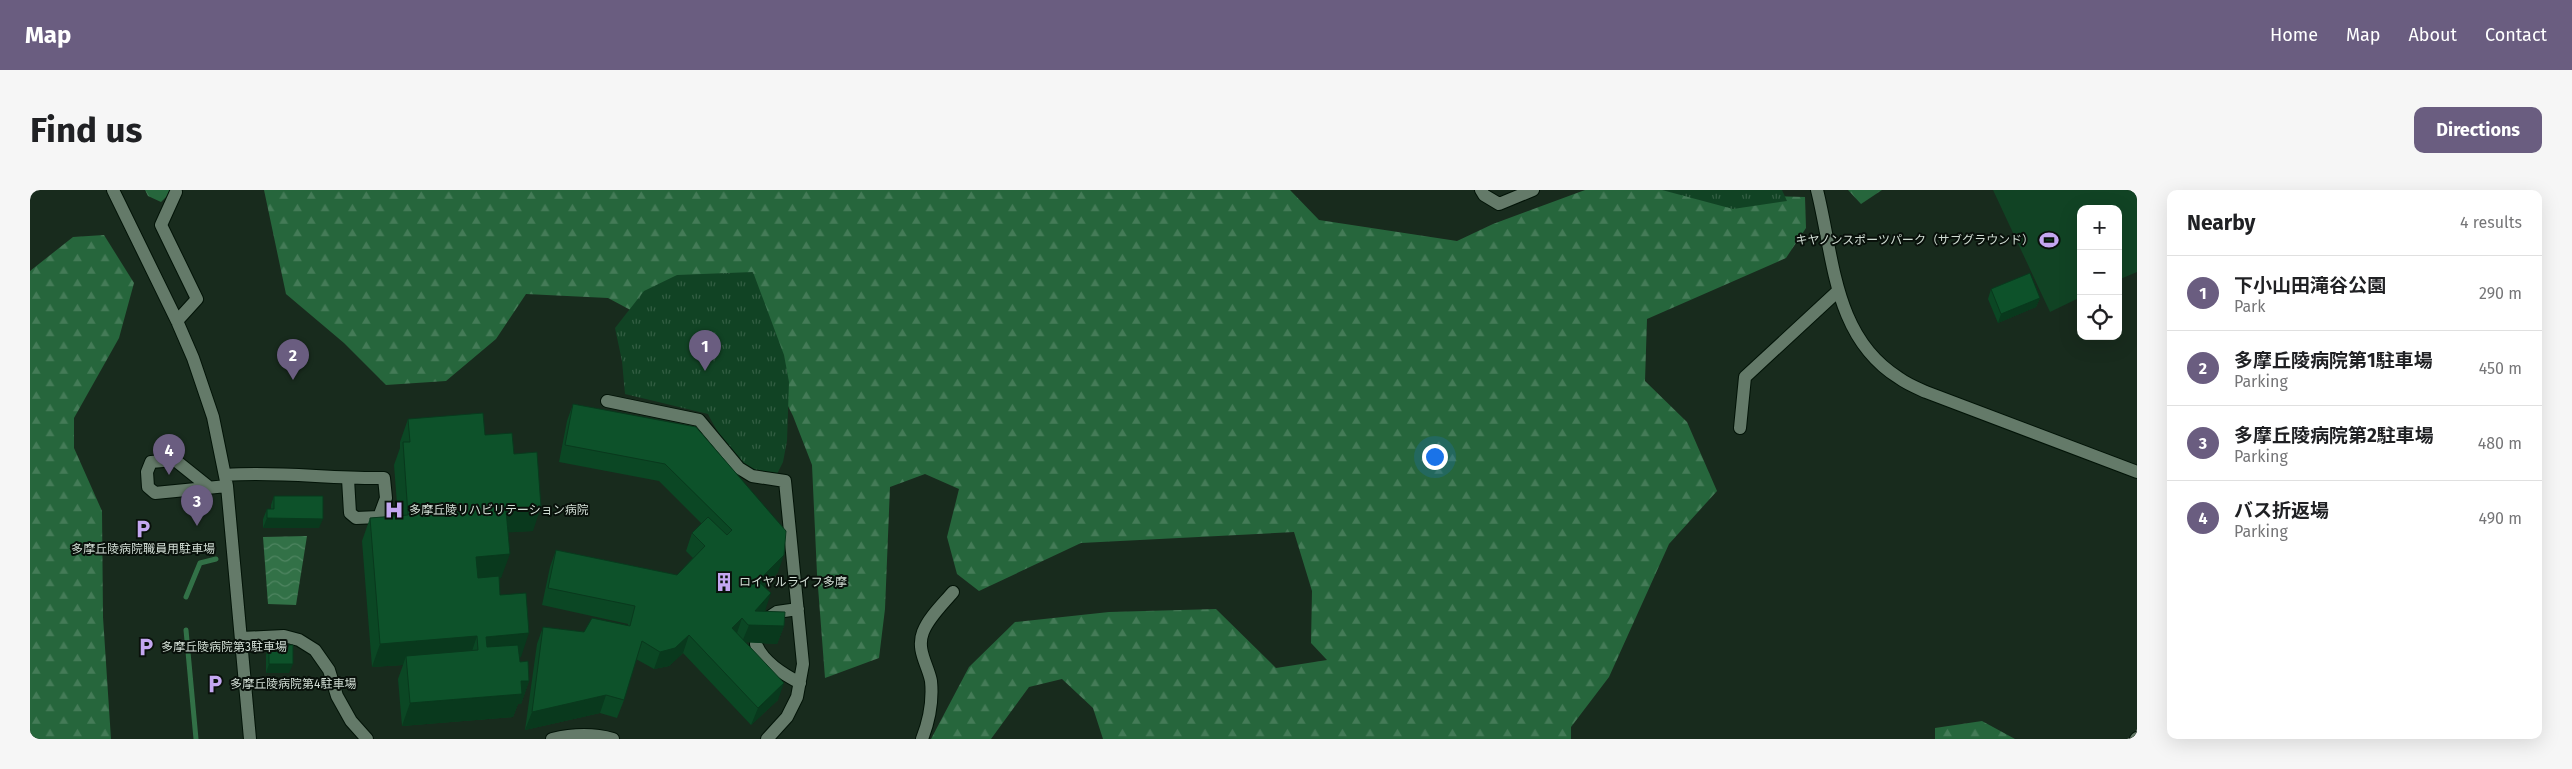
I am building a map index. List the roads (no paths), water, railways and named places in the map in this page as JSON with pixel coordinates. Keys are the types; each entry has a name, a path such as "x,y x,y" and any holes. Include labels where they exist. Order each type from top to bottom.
{"street":[{"path":"114,190 177,321 210,406 226,480 250,739"},
{"path":"1481,190 1484,196 1499,204 1533,190"},
{"path":"1817,190 1838,291 1845,314 1863,343 1882,365 1899,378 1926,392 2137,472"},
{"path":"176,192 161,225 197,298 177,321"},
{"path":"1740,428 1745,377 1838,291"},
{"path":"607,401 699,420 739,468 752,476 785,481 803,664 797,696 788,717 767,739"},
{"path":"210,488 175,460 151,462 147,472 148,487 155,493 210,488 226,480 251,473 348,479"},
{"path":"922,739 929,718 931,681 921,650 922,634 930,619 954,592"},
{"path":"757,626 777,612 798,609"},
{"path":"241,638 284,636 300,640 315,650 329,670 337,696 351,721 367,739"},
{"path":"756,644 758,649 780,673 800,683"},
{"path":"552,739 568,735 599,735 613,739"}],"water":[{"path":"307,536 296,605 268,604 263,537"}],"waterway":[{"path":"186,597 200,563 216,559"},
{"path":"186,630 196,739"}],"place":[{"name":"キヤノンスポーツパーク（サブグラウンド）","path":"2049,240"},
{"name":"下小山田滝谷公園","path":"705,371"},
{"name":"多摩丘陵病院第1駐車場","path":"293,380"},
{"name":"バス折返場","path":"169,475"},
{"name":"多摩丘陵リハビリテーション病院","path":"394,510"},
{"name":"多摩丘陵病院第2駐車場","path":"197,526"},
{"name":"多摩丘陵病院職員用駐車場","path":"143,529"},
{"name":"ロイヤルライフ多摩","path":"724,582"},
{"name":"多摩丘陵病院第3駐車場","path":"146,647"},
{"name":"多摩丘陵病院第4駐車場","path":"215,684"}]}
